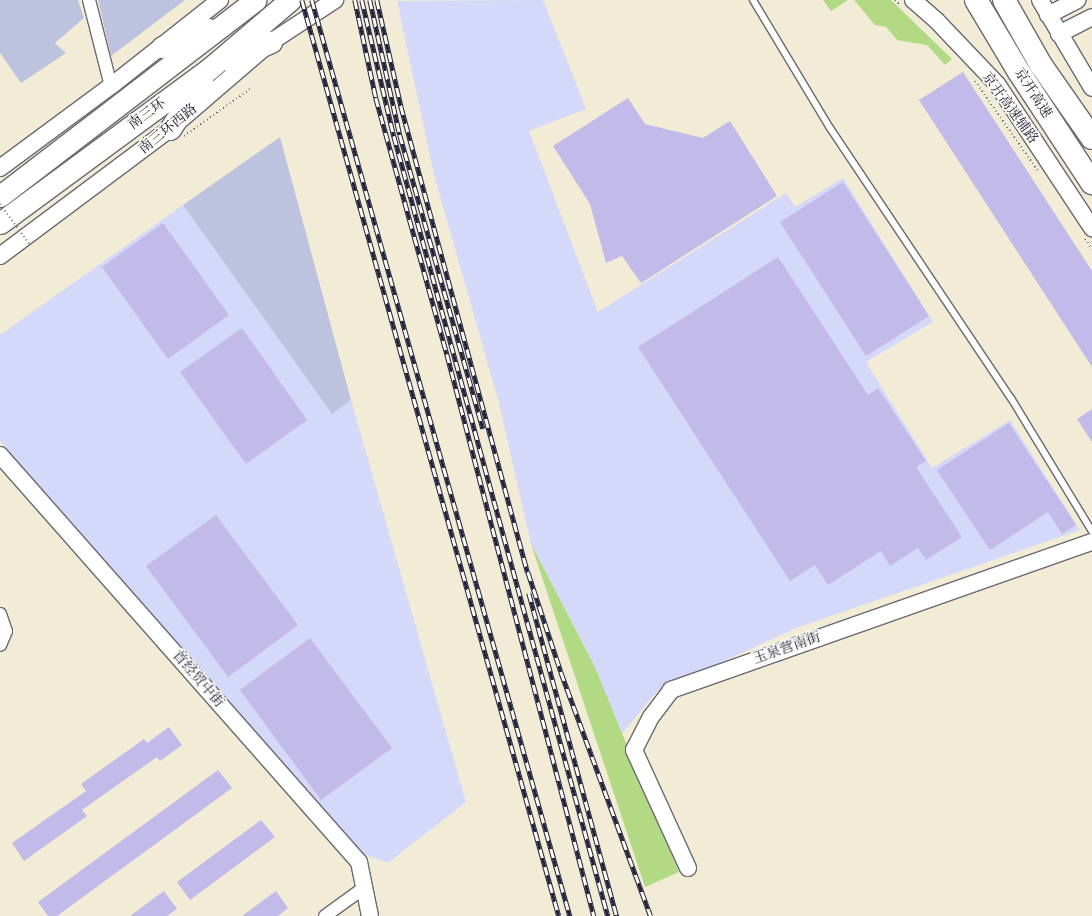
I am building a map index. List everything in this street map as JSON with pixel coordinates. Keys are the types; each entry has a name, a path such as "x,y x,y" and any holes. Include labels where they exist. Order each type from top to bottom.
{"highway":[{"name":"南三环","path":"0,196 232,20 255,0"},
{"name":"南三环","path":"0,223 209,69 290,0"},
{"path":"959,0 1019,72"},
{"name":"京开高速","path":"976,0 1019,72 1092,183"},
{"name":"京开高速","path":"1004,0 1041,64 1092,138"},
{"path":"162,47 232,20"},
{"path":"177,133 209,69 271,42"}],"street":[{"path":"89,0 111,86"},
{"path":"0,168 111,86 220,0"},
{"name":"南三环西路","path":"0,256 177,133 271,42 335,0"},
{"path":"1040,0 1092,88"},
{"path":"1048,15 1077,0"},
{"name":"京开高速辅路","path":"910,5 936,20 997,84 1088,233"},
{"path":"1059,34 1092,17"},
{"name":"首经贸中街","path":"0,455 358,862 365,887 370,916"},
{"name":"玉泉营南街","path":"688,868 634,750 651,717 671,690 1092,542"},
{"path":"0,614 6,631 0,644"},
{"path":"325,916 365,887"}],"lane":[{"path":"753,0 830,128 1011,398 1092,531"}],"path":[{"path":"895,0 910,5"},
{"path":"973,78 1039,173"},
{"path":"177,133 250,89"},
{"path":"0,204 31,246"},
{"path":"1088,233 1092,250"}],"shaded area":[{"path":"0,0 78,0 84,18 55,43 66,53 21,83 0,53"},
{"path":"98,0 185,0 111,56"},
{"path":"543,0 586,109 529,131 598,312 786,193 795,207 843,178 933,322 866,362 932,468 1010,420 1080,530 796,628 656,692 622,734 594,665 531,544 499,403 434,175 397,1"},
{"path":"280,137 351,400 332,414 183,205"},
{"path":"183,205 332,414 351,400 466,802 388,863 363,854 0,441 0,335"}],"green space":[{"path":"823,0 848,0 831,11"},
{"path":"854,0 891,0 952,59 945,65 927,45 897,40 886,27 875,25"},
{"path":"531,544 594,665 679,872 645,887"}],"building":[{"path":"963,72 1092,271 1092,367 919,100"},
{"path":"628,98 645,124 703,138 730,121 777,196 641,283 622,256 606,263 590,204 553,146"},
{"path":"843,182 929,316 866,356 780,222"},
{"path":"163,223 229,315 168,359 102,267"},
{"path":"778,257 868,395 878,388 926,461 916,467 962,537 926,560 918,548 890,566 881,551 828,585 815,565 790,581 638,347"},
{"path":"242,328 307,420 246,464 180,372"},
{"path":"1092,409 1092,442 1077,419"},
{"path":"1009,423 1076,525 1062,534 1048,512 990,550 937,470"},
{"path":"216,515 298,625 228,677 146,566"},
{"path":"310,638 392,748 321,800 240,690"},
{"path":"169,727 182,745 160,761 157,757 82,810 87,816 24,861 12,843 86,791 81,784 144,739 147,743"},
{"path":"218,770 232,788 57,916 48,916 38,902"},
{"path":"261,820 275,837 190,900 177,882"},
{"path":"164,891 177,909 167,916 130,916"},
{"path":"276,891 288,908 278,916 242,916"}],"railway":[{"path":"302,0 559,916"},
{"path":"312,0 570,916"},
{"path":"355,0 376,98 447,354 594,916"},
{"path":"362,0 394,136 608,916"},
{"path":"370,0 400,135 483,429"},
{"path":"377,0 401,106 528,572 561,672 651,916"},
{"path":"529,593 617,916"}]}
